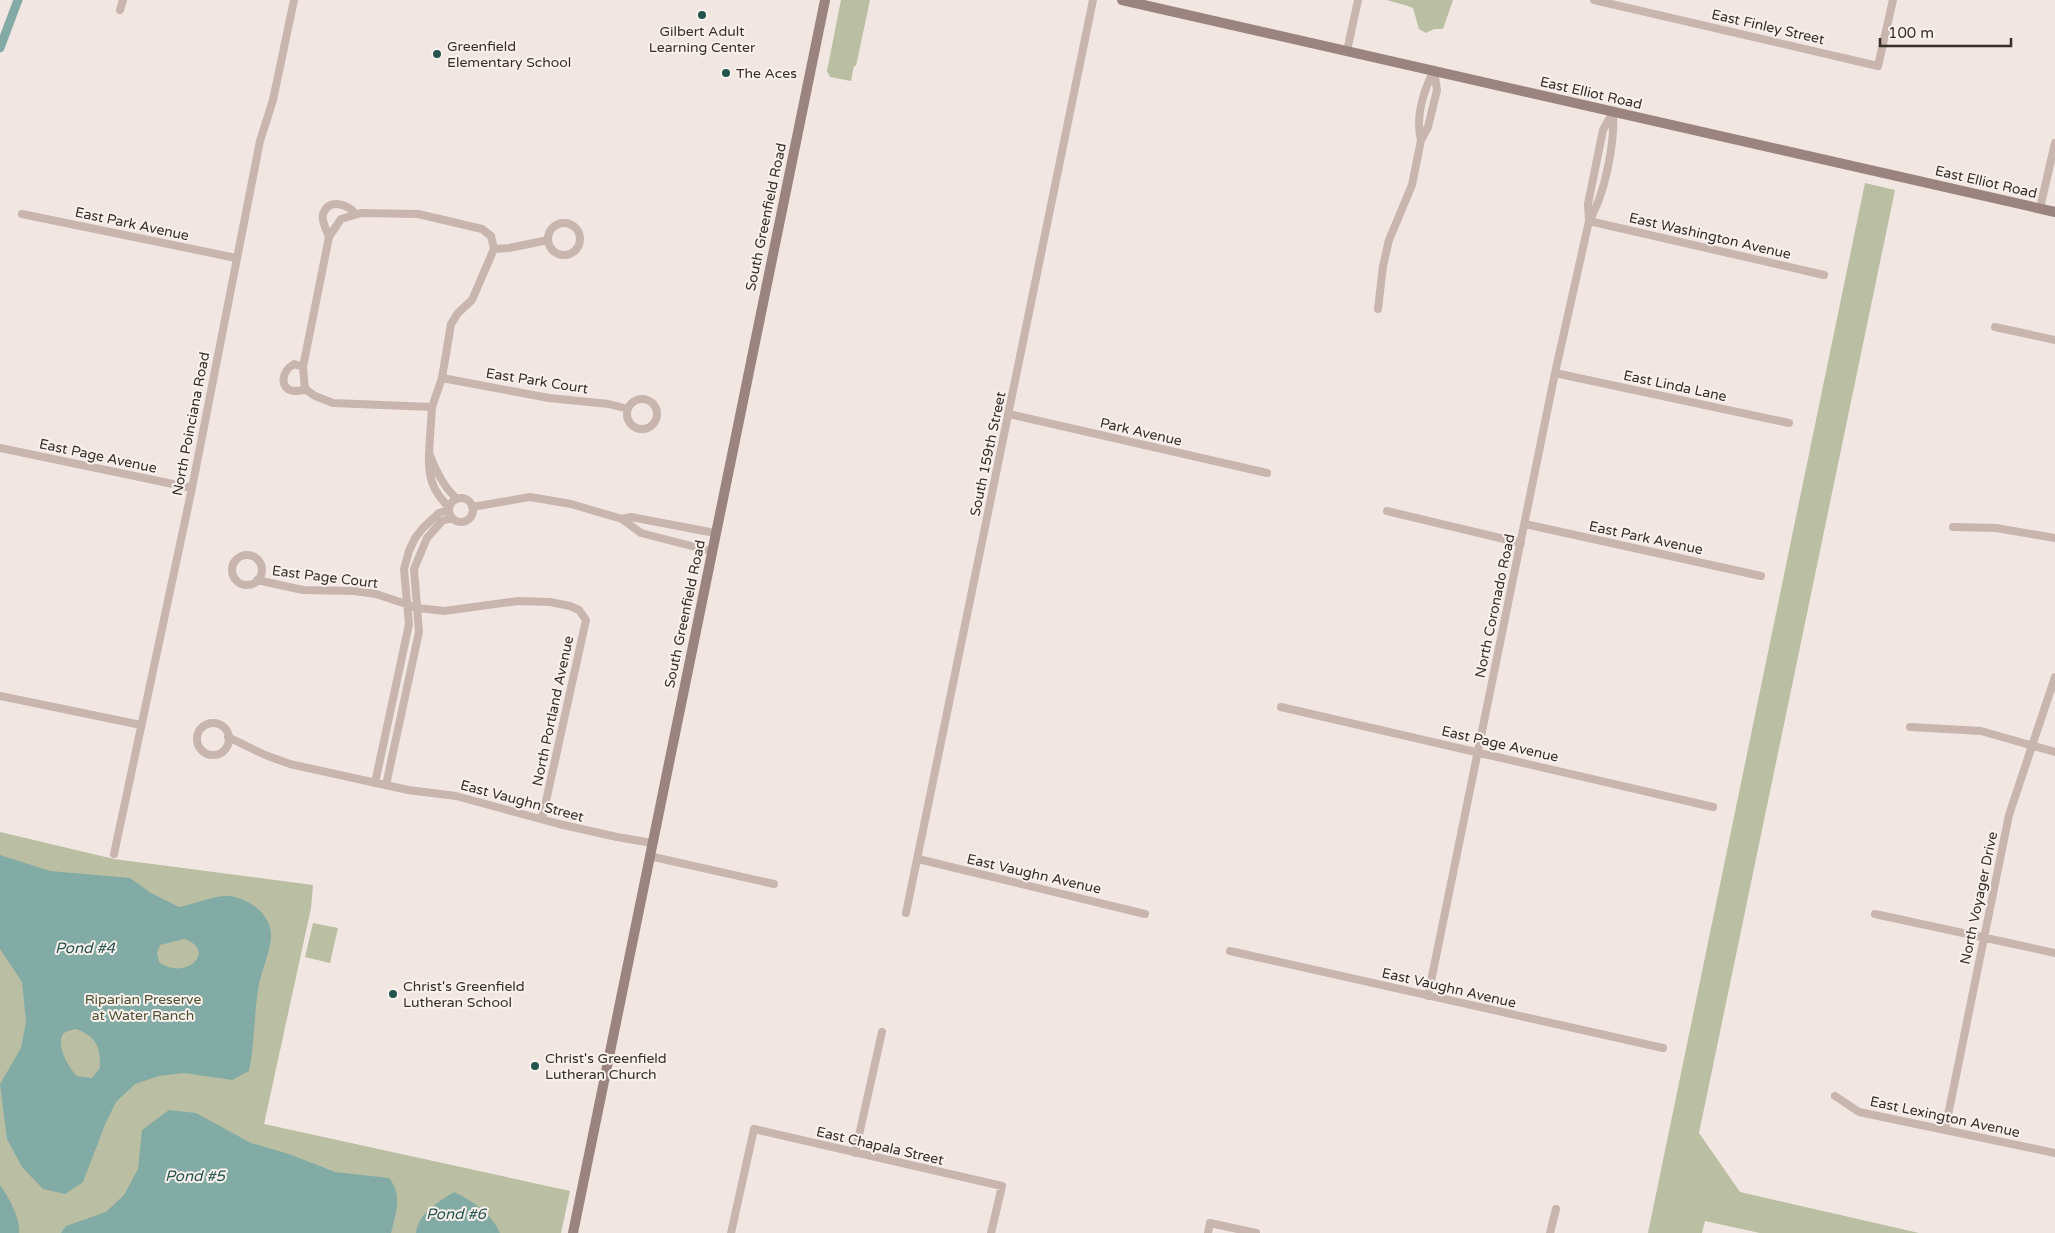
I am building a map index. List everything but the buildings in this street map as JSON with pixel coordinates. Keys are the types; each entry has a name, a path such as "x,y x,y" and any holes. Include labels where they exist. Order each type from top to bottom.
{"main road":[{"name":"South Greenfield Road","path":"573,1233 825,0"},
{"name":"East Elliot Road","path":"1122,0 2055,212"}],"street":[{"path":"120,10 123,0"},
{"name":"North Poinciana Road","path":"114,854 192,488 260,141 273,100 294,0"},
{"name":"South 159th Street","path":"906,913 1093,0"},
{"path":"1347,50 1358,0"},
{"name":"East Finley Street","path":"1594,0 1878,66 1894,0"},
{"path":"1378,309 1383,266 1389,240 1412,185 1421,140 1428,127 1437,90 1434,70"},
{"name":"North Coronado Road","path":"1428,996 1477,752 1522,543 1555,373 1589,221 1588,204 1603,130 1613,112"},
{"path":"2040,208 2055,144"},
{"path":"330,237 323,221 323,215 327,209 334,204 341,204 350,207 356,214"},
{"path":"429,453 447,490 457,499 465,499 472,507 472,515 466,521 458,522 439,498 433,486 428,469 429,453 432,407 442,378 451,324 458,313 472,300 494,249 491,236 482,229 418,214 361,213 341,219 330,237 303,367 306,389 315,396 333,403 432,407"},
{"name":"East Park Avenue","path":"22,214 236,258"},
{"name":"East Washington Avenue","path":"1589,221 1824,275"},
{"path":"564,223 577,229 581,240 577,250 567,255 556,253 552,250 548,240 551,230 558,224 564,223"},
{"path":"494,249 548,240"},
{"path":"1995,327 2055,340"},
{"path":"303,367 294,364 287,368 283,375 284,383 293,391 306,389"},
{"name":"East Linda Lane","path":"1555,373 1789,423"},
{"name":"East Park Court","path":"442,378 549,398 609,404 628,408"},
{"name":"East Park Court","path":"644,400 653,404 656,409 657,419 651,427 642,430 637,429 629,422 628,408 635,401 644,400"},
{"name":"Park Avenue","path":"1009,414 1267,473"},
{"name":"East Page Avenue","path":"0,448 192,488"},
{"path":"472,507 530,498 572,504 622,519 641,533 711,551"},
{"path":"386,784 419,632 414,569 427,538 450,511 457,499"},
{"path":"375,783 409,624 404,569 415,538 439,513 450,511"},
{"path":"1387,511 1522,543"},
{"path":"622,519 631,517 715,534"},
{"path":"663,539 666,524"},
{"name":"East Park Avenue","path":"1525,524 1761,576"},
{"path":"1953,526 1996,528 2055,538"},
{"name":"East Page Court","path":"257,580 262,569 258,560 249,555 235,560 232,574 237,582 246,585 257,580 303,590 354,591 376,594 418,608"},
{"name":"North Portland Avenue","path":"418,608 444,611 518,601 550,602 579,610 586,620 542,819"},
{"name":"North Voyager Drive","path":"1944,1130 2009,815 2055,677"},
{"path":"0,696 140,725"},
{"path":"393,704 403,707"},
{"name":"East Page Avenue","path":"1281,706 1713,807"},
{"path":"211,724 220,725 224,728 228,738 226,748 218,754 207,754 202,751 197,742 199,732 206,725 211,724"},
{"path":"1910,727 1981,730 2055,752"},
{"name":"East Vaughn Street","path":"228,738 290,764 408,790 456,796 617,838 652,843"},
{"path":"649,856 774,884"},
{"name":"East Vaughn Avenue","path":"918,859 1145,914"},
{"path":"1875,914 2055,953"},
{"name":"East Vaughn Avenue","path":"1230,951 1663,1048"},
{"path":"854,1153 882,1032"},
{"name":"East Lexington Avenue","path":"1835,1096 1859,1112 2055,1153"},
{"name":"East Chapala Street","path":"731,1233 754,1129 1002,1186 992,1233"},
{"path":"1550,1233 1556,1209"},
{"path":"1208,1233 1210,1224 1256,1233"}],"green space":[{"path":"841,0 870,0 851,81 830,77 827,71"},
{"path":"1387,0 1453,0 1443,29 1434,29 1426,33 1419,29 1413,8"},
{"path":"1865,183 1895,190 1699,1133 1740,1192 1919,1233 1760,1233 1705,1221 1702,1233 1648,1233"},
{"name":"Riparian Preserve at Water Ranch","path":"0,832 114,859 313,885 311,908 264,1124 570,1191 561,1233 0,1233"},
{"path":"313,923 338,928 330,963 305,957"}],"water":[{"name":"Pond #4","path":"0,855 50,871 130,878 151,893 179,907 222,896 235,897 250,903 263,914 270,928 271,936 259,984 249,1071 232,1080 184,1073 159,1076 135,1084 116,1102 106,1122 83,1182 65,1194 43,1189 22,1167 7,1139 0,1084 21,1048 26,1022 22,982 0,949","holes":["184,939 194,944 198,950 198,956 194,962 179,968 169,967 159,962 157,953 160,945","76,1029 89,1035 98,1048 100,1068 92,1078 77,1076 67,1063 62,1052 61,1041 63,1034"]},
{"name":"Pond #5","path":"169,1110 196,1113 251,1143 289,1154 335,1172 389,1178 396,1191 397,1198 391,1233 61,1233 66,1226 106,1212 124,1195 138,1169 142,1130"},
{"path":"0,1185 16,1215 19,1233 0,1233"},
{"name":"Pond #6","path":"454,1192 481,1208 500,1233 416,1233 425,1214 435,1204"}],"waterway":[{"path":"0,48 18,0"}],"place":[{"name":"Gilbert Adult Learning Center","path":"702,15"},
{"name":"Greenfield Elementary School","path":"437,54"},
{"name":"The Aces","path":"726,73"},
{"name":"Christ's Greenfield Lutheran School","path":"393,994"},
{"name":"Christ's Greenfield Lutheran Church","path":"535,1066"}]}
